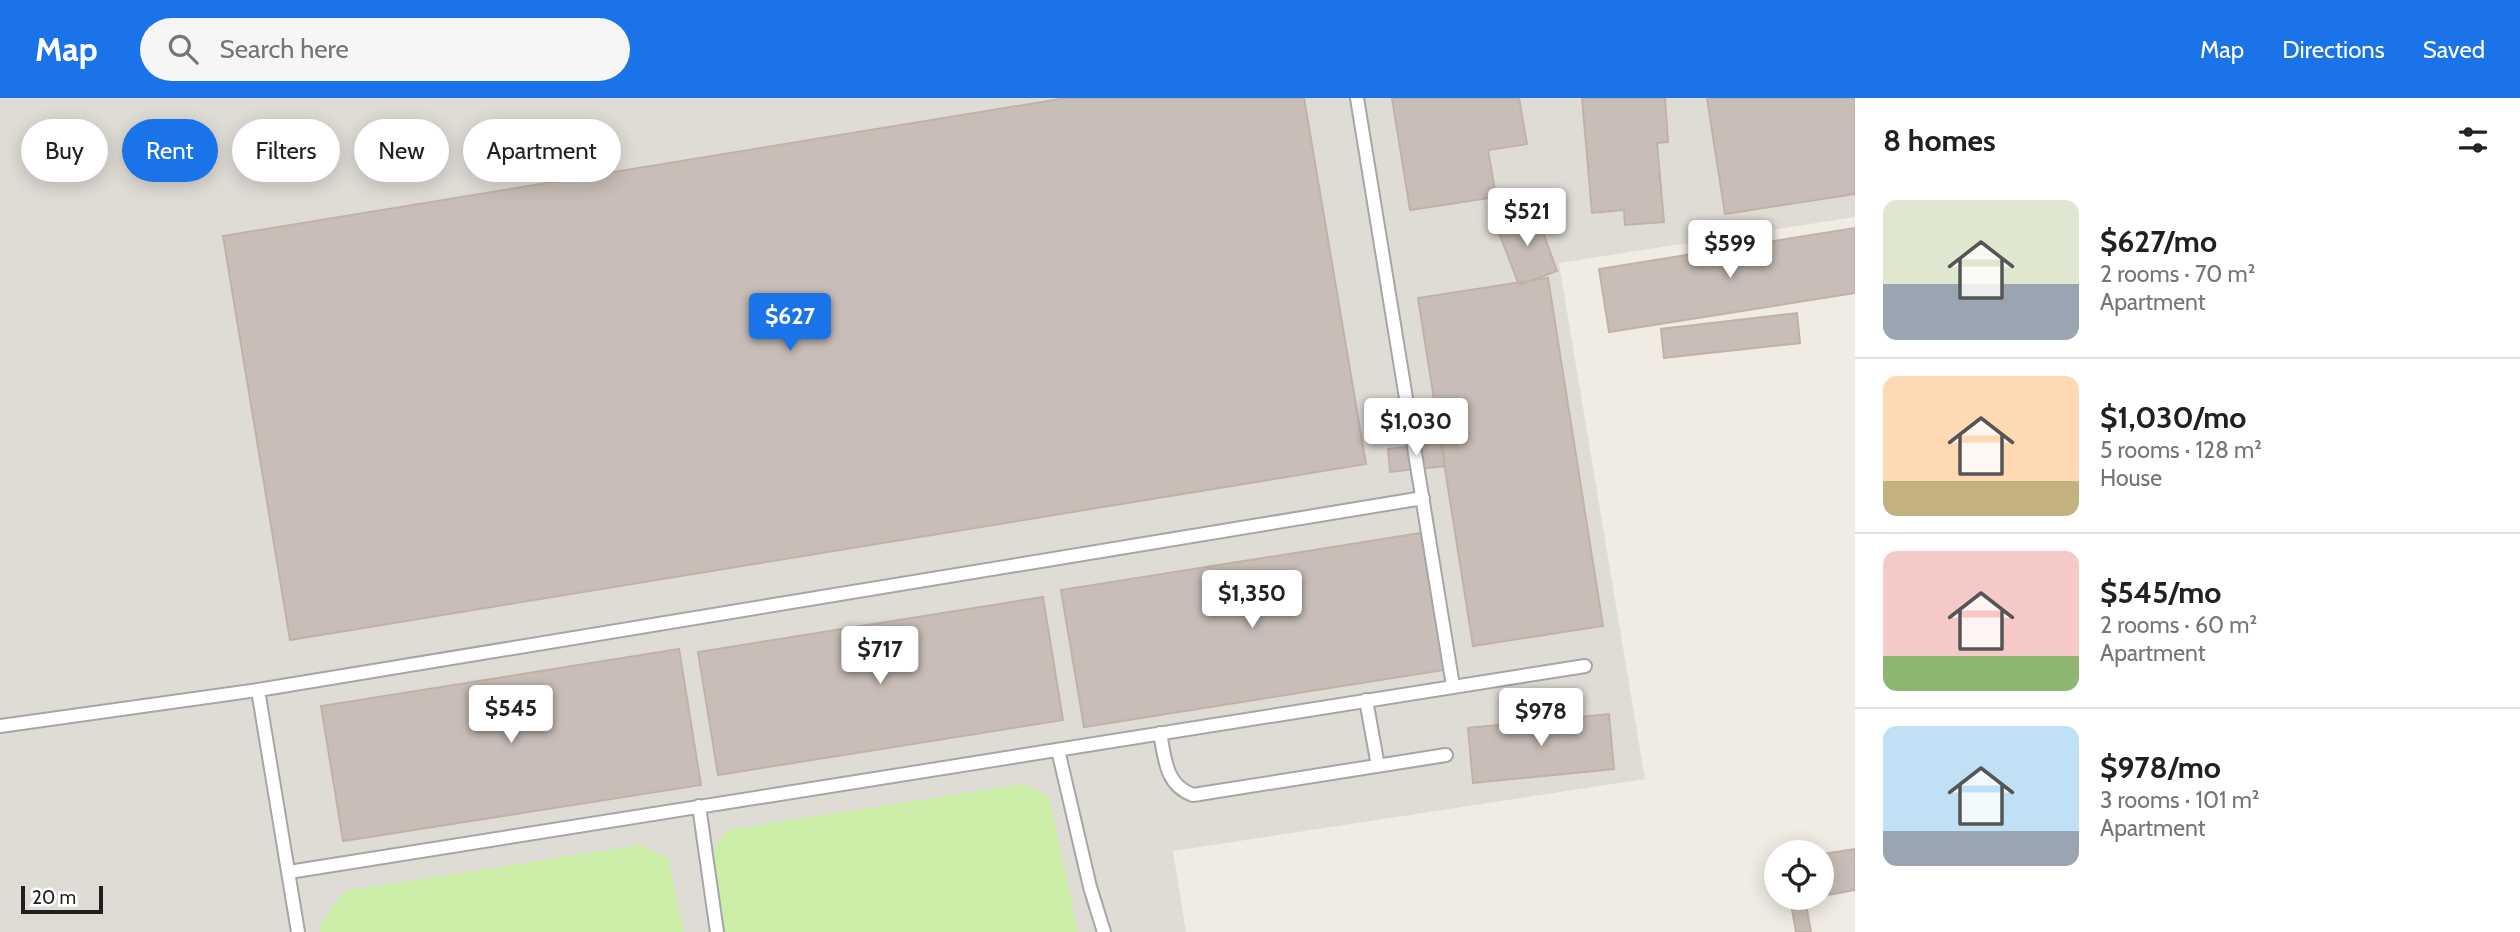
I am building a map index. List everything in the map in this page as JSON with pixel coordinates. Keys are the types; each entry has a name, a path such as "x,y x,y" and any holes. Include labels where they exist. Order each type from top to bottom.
{"lane":[{"path":"1357,98 1453,686"},
{"path":"0,726 258,690 1423,498"},
{"path":"289,872 1585,666"},
{"path":"258,690 298,932"},
{"path":"1366,700 1378,766"},
{"path":"1160,733 1172,782 1181,791 1193,795 1446,755"},
{"path":"1058,750 1090,887 1104,932"},
{"path":"699,806 717,932"}],"shaded area":[{"path":"0,98 1855,98 1855,217 1559,263 1645,779 1173,851 1186,932 0,932"}],"green space":[{"path":"1023,784 1049,796 1078,932 715,932 704,864 727,830"},
{"path":"641,845 668,858 684,932 320,932 319,926 344,891"}],"building":[{"path":"1066,98 1304,98 1366,464 290,640 223,236 553,182 621,182 621,171"},
{"path":"1392,98 1519,98 1527,144 1488,150 1496,197 1410,210"},
{"path":"1582,98 1665,98 1668,142 1657,143 1664,222 1625,225 1624,210 1592,213"},
{"path":"1707,98 1855,98 1855,194 1725,214"},
{"path":"1535,210 1557,271 1519,285 1496,225"},
{"path":"1855,228 1855,293 1609,332 1599,269"},
{"path":"1548,278 1603,626 1473,646 1418,298"},
{"path":"1797,313 1800,343 1664,358 1661,329"},
{"path":"1442,443 1445,466 1390,472 1388,449"},
{"path":"1421,533 1444,670 1084,727 1061,590"},
{"path":"1043,597 1063,720 718,775 698,652"},
{"path":"679,649 701,785 343,841 321,706"},
{"path":"1609,714 1614,769 1473,783 1468,728"},
{"path":"1855,849 1855,890 1834,894 1834,852"},
{"path":"1792,910 1807,910 1811,932 1796,932"}]}
